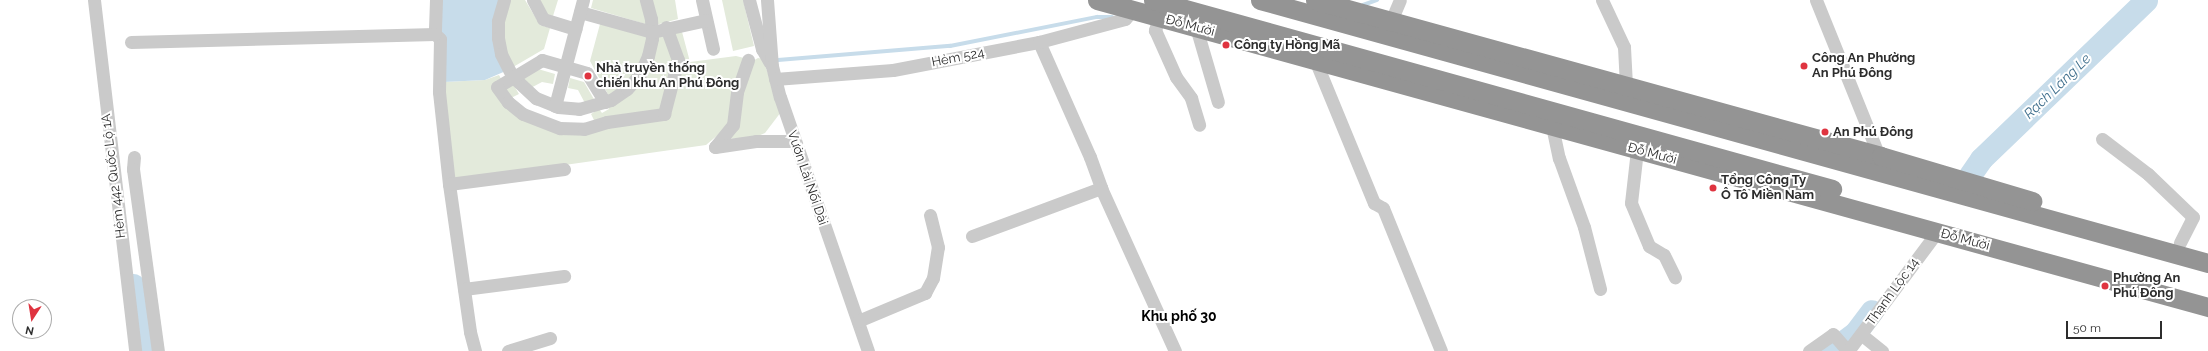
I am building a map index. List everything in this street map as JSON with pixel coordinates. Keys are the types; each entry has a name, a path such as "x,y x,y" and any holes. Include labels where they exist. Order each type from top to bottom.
{"highway":[{"name":"Đỗ Mười","path":"1097,0 1133,10 1156,9 2208,294"},
{"path":"1260,0 1626,86 2208,263"},
{"path":"1315,0 1388,29 1881,164 2208,251"},
{"name":"Đỗ Mười","path":"1156,9 1196,27 1312,52 1552,126 2208,307"}],"street":[{"name":"Hẻm 442 Quốc Lộ 1A","path":"94,0 135,351"},
{"path":"435,34 436,0"},
{"path":"504,0 498,21 498,38 502,58 512,76 529,94 556,106 579,108 605,102 622,93 640,74 648,56 652,32 646,0"},
{"path":"533,0 543,19 575,29"},
{"path":"702,0 713,49"},
{"path":"749,0 762,49 774,72"},
{"name":"Vườn Lài Nối Dài","path":"767,0 774,72 794,140 868,351"},
{"path":"1388,29 1400,0"},
{"path":"1602,0 1624,47 1626,86"},
{"path":"1816,0 1881,164"},
{"path":"556,106 564,66 582,6 652,32 680,24 706,20"},
{"path":"1156,9 1155,30 1176,77 1191,98 1199,125"},
{"name":"Hẻm 524","path":"774,72 893,70 1039,42 1125,19 1133,10"},
{"path":"1196,27 1218,102"},
{"path":"605,102 588,73 542,60 512,76 497,87 508,102 524,114 550,126 584,129 607,122 664,114 678,60 666,28"},
{"path":"131,42 435,34 440,39 439,92 449,184 464,289 476,351"},
{"path":"1039,42 1090,157 1101,188 1172,350"},
{"path":"1312,52 1374,203 1383,208 1441,351"},
{"path":"748,60 737,92 733,125 715,147 756,141 794,140"},
{"path":"1552,126 1559,158 1584,227 1600,289"},
{"path":"2102,139 2148,174 2193,217 2180,243"},
{"path":"1637,150 1631,203 1649,246 1664,255 1675,278"},
{"path":"134,157 134,177 158,351"},
{"path":"449,184 564,170"},
{"path":"972,236 1101,188"},
{"path":"858,321 925,292 934,278 938,247 930,215"},
{"name":"Thạnh Lộc 14","path":"1848,351 1862,335 1937,232"},
{"path":"464,289 564,276"},
{"path":"1809,351 1833,334 1848,351"},
{"path":"1862,335 1882,351"},
{"path":"508,351 550,338"}],"green space":[{"path":"504,0 525,0 540,25 550,28 544,49 508,70 500,13"},
{"path":"540,0 558,0 553,16 547,14"},
{"path":"593,0 675,0 678,19 652,26 591,8"},
{"path":"722,0 743,0 754,46 733,51"},
{"path":"600,24 681,28 690,62 736,56 744,58 732,123 706,145 452,181 444,82 485,80 499,75 506,88 513,84 519,94 507,100 541,123 596,124 591,114 599,109 602,113 609,109 605,102 610,98 590,61"},
{"path":"758,58 763,59 781,112 765,133 753,138 725,139 751,62"},
{"path":"538,69 555,74 553,84 542,82 527,90 521,80"},
{"path":"570,78 584,82 595,101 587,107 578,90 568,88"}],"water":[{"path":"440,0 504,0 500,13 508,70 485,80 444,82 439,26"}],"waterway":[{"path":"1363,5 1377,0"},
{"name":"Rạch Láng Le","path":"1970,175 1981,159 2146,0"},
{"path":"778,60 950,46 1097,17 1112,17"},
{"path":"133,285 142,351"},
{"name":"Rạch Láng Le","path":"1831,351 1856,332 1872,311"}],"place":[{"name":"Công ty Hồng Mã","path":"1226,45"},
{"name":"Công An Phường An Phú Đông","path":"1804,66"},
{"name":"Nhà truyền thống chiến khu An Phú Đông","path":"588,76"},
{"name":"An Phú Đông","path":"1825,132"},
{"name":"Tổng Công Ty Ô Tô Miền Nam","path":"1713,188"},
{"name":"Phường An Phú Đông","path":"2105,286"}],"district":[{"name":"Khu phố 30","path":"1179,316"}]}
